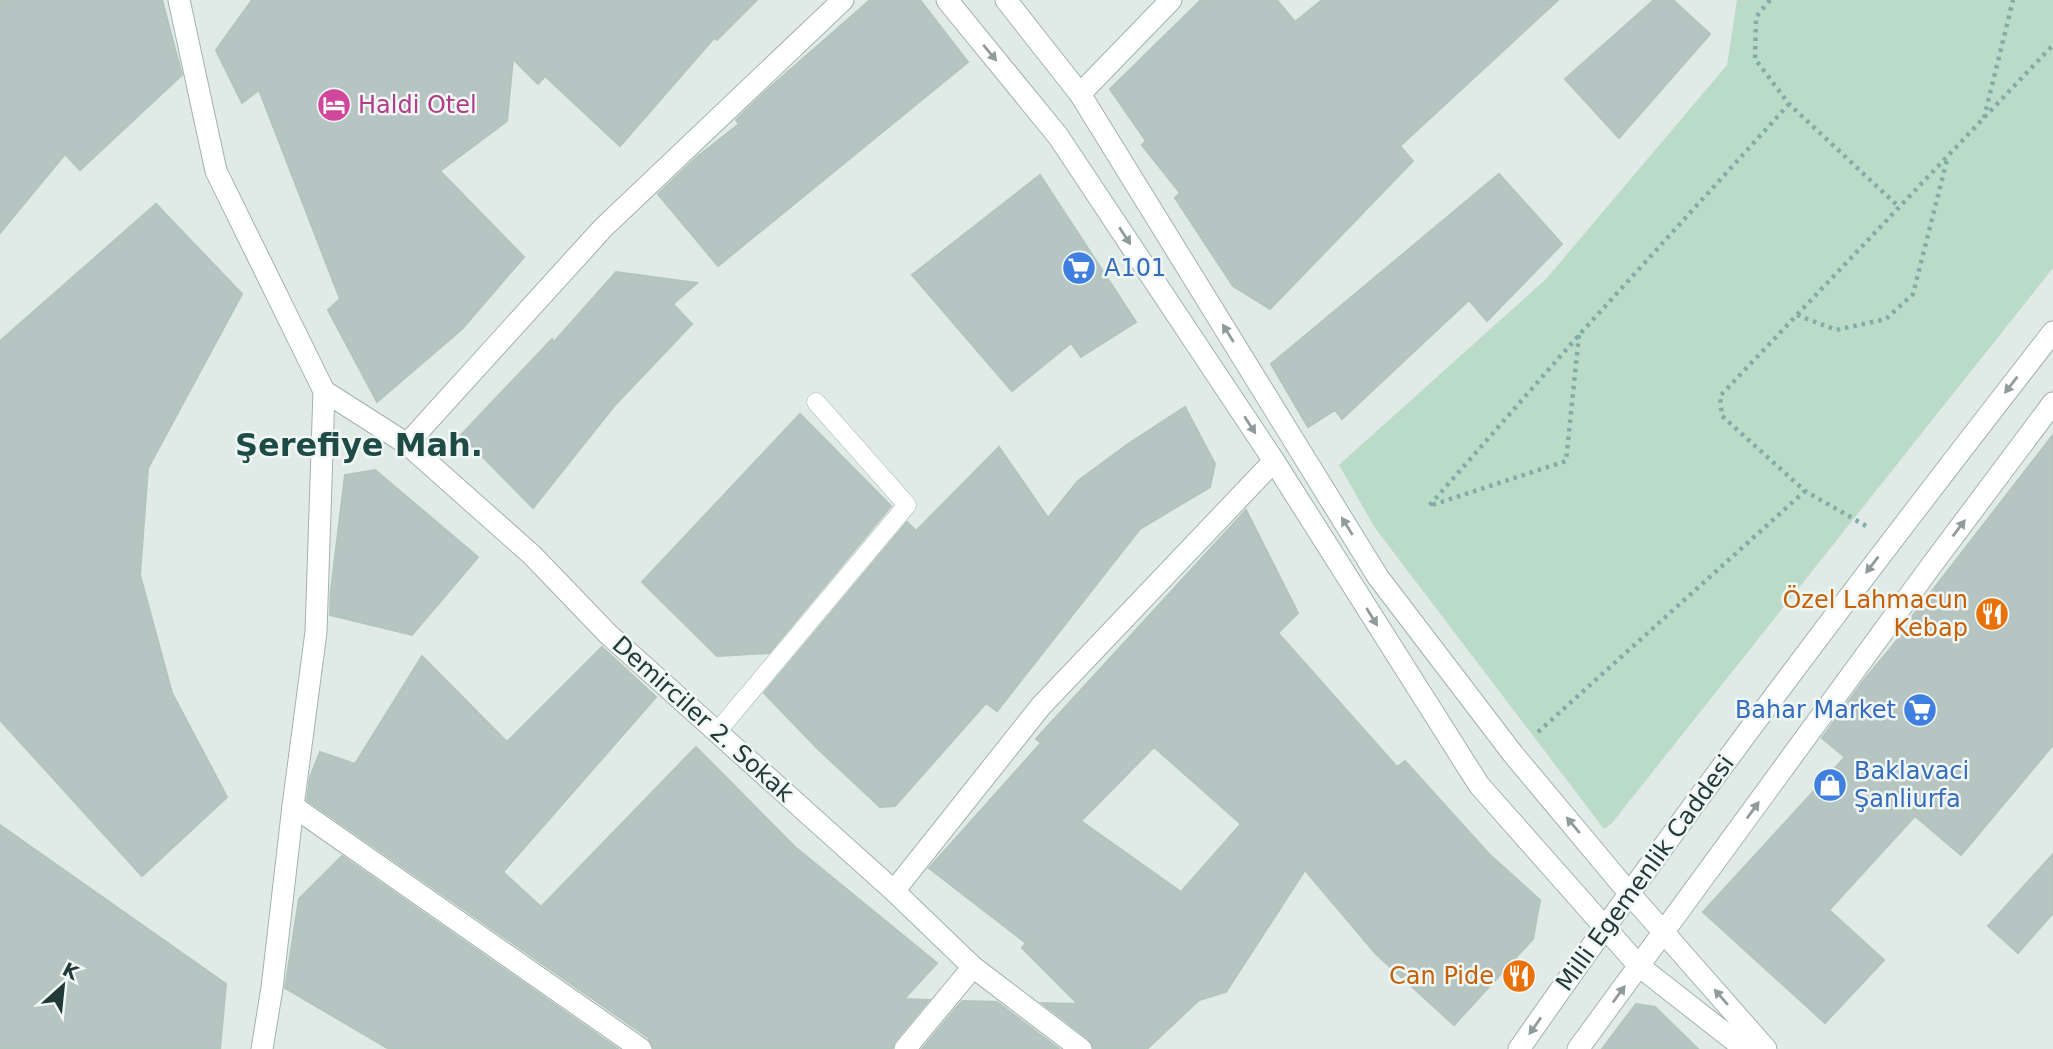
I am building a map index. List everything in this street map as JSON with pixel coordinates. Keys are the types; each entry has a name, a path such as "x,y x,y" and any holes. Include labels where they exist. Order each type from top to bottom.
{"street":[{"path":"179,0 216,171 324,391 316,632 262,1049"},
{"path":"407,444 603,228 843,0"},
{"path":"947,0 1059,136 1274,461 1479,785 1639,966 1745,1049"},
{"path":"1006,0 1080,94 1378,577 1513,754 1629,893 1766,1049"},
{"path":"1080,94 1171,0"},
{"name":"Milli Egemenlik Caddesi","path":"1519,1049 1604,927 1891,540 2053,331"},
{"name":"Demirciler 2. Sokak","path":"324,391 407,444 532,555 608,634 894,891 973,967 1082,1049"},
{"name":"Milli Egemenlik Caddesi","path":"1578,1049 2053,403"},
{"path":"894,891 1041,706 1274,461"},
{"path":"293,806 641,1049"},
{"path":"905,1049 973,967"}],"lane":[{"path":"717,732 906,505 816,401"}],"path":[{"path":"1770,0 1756,17 1755,59 1789,104 1899,207"},
{"path":"1983,119 2013,0"},
{"path":"1891,540 1805,491 1722,415 1720,396 2053,45"},
{"path":"1579,335 1566,460 1429,506 1579,335 1789,104"},
{"path":"1797,315 1836,330 1886,319 1913,294 1948,156"},
{"path":"1513,754 1805,491"}],"green space":[{"path":"1737,0 2053,0 2053,268 1612,823 1604,829 1375,528 1339,465 1546,279 1727,65"}],"building":[{"path":"0,0 162,0 182,75 80,170 65,154 0,233"},
{"path":"252,0 757,0 717,40 714,38 620,146 545,76 538,84 513,59 507,121 440,171 524,257 462,329 377,402 328,310 340,299 259,90 242,103 216,50"},
{"path":"870,0 920,0 968,62 718,266 658,194 697,157 739,124 736,120 766,91"},
{"path":"1201,0 1277,0 1295,22 1322,0 1558,0 1400,146 1413,161 1270,309 1233,286 1175,198 1180,193 1142,145 1146,141 1110,89"},
{"path":"1654,0 1673,0 1710,34 1619,138 1565,79"},
{"path":"1499,174 1562,244 1487,321 1469,300 1342,419 1335,410 1308,427 1271,364"},
{"path":"1040,175 1136,322 1081,357 1071,343 1012,391 912,275"},
{"path":"156,204 242,294 148,468 140,575 172,693 227,797 142,876 0,720 0,341"},
{"path":"616,272 697,283 673,304 692,324 615,405 533,508 461,435 552,339 554,342"},
{"path":"1185,407 1215,464 1210,487 1140,529 997,711 986,703 895,806 880,807 764,693 907,522 916,531 999,447 1048,518 1078,481"},
{"path":"800,414 891,506 769,653 717,656 642,582"},
{"path":"2053,435 2053,745 1961,855 1915,816 1829,910 1884,960 1825,1023 1703,912 1845,757 1822,738"},
{"path":"375,470 478,557 412,635 330,615 345,475"},
{"path":"1246,510 1298,613 1278,633 1397,767 1405,761 1489,854 1540,900 1533,939 1454,1025 1376,954 1305,870 1226,992 1199,1000 1147,1049 1094,1049 1089,1039 1042,1003 1078,1004 1022,948 1026,943 929,868 1041,743 1036,739","holes":["1154,747 1241,824 1181,892 1081,821"]},
{"path":"602,647 656,697 503,872 541,907 696,747 795,847 937,963 904,999 929,1000 895,1041 892,1049 654,1049 649,1038 307,800 310,777 320,752 355,764 422,656 507,742"},
{"path":"0,825 226,984 220,1049 0,1049"},
{"path":"2053,854 2053,913 2018,953 1988,926"},
{"path":"342,856 618,1049 389,1049 285,988 299,899"},
{"path":"962,1001 997,1002 1059,1049 922,1049"},
{"path":"1636,1004 1655,1007 1698,1049 1602,1049"}],"place":[{"name":"Haldi Otel","path":"334,105"},
{"name":"A101","path":"1079,268"},
{"name":"Özel Lahmacun Kebap","path":"1992,614"},
{"name":"Bahar Market","path":"1920,710"},
{"name":"Baklavaci Şanliurfa","path":"1830,785"},
{"name":"Can Pide","path":"1519,976"}],"district":[{"name":"Şerefiye Mah.","path":"359,445"}]}
